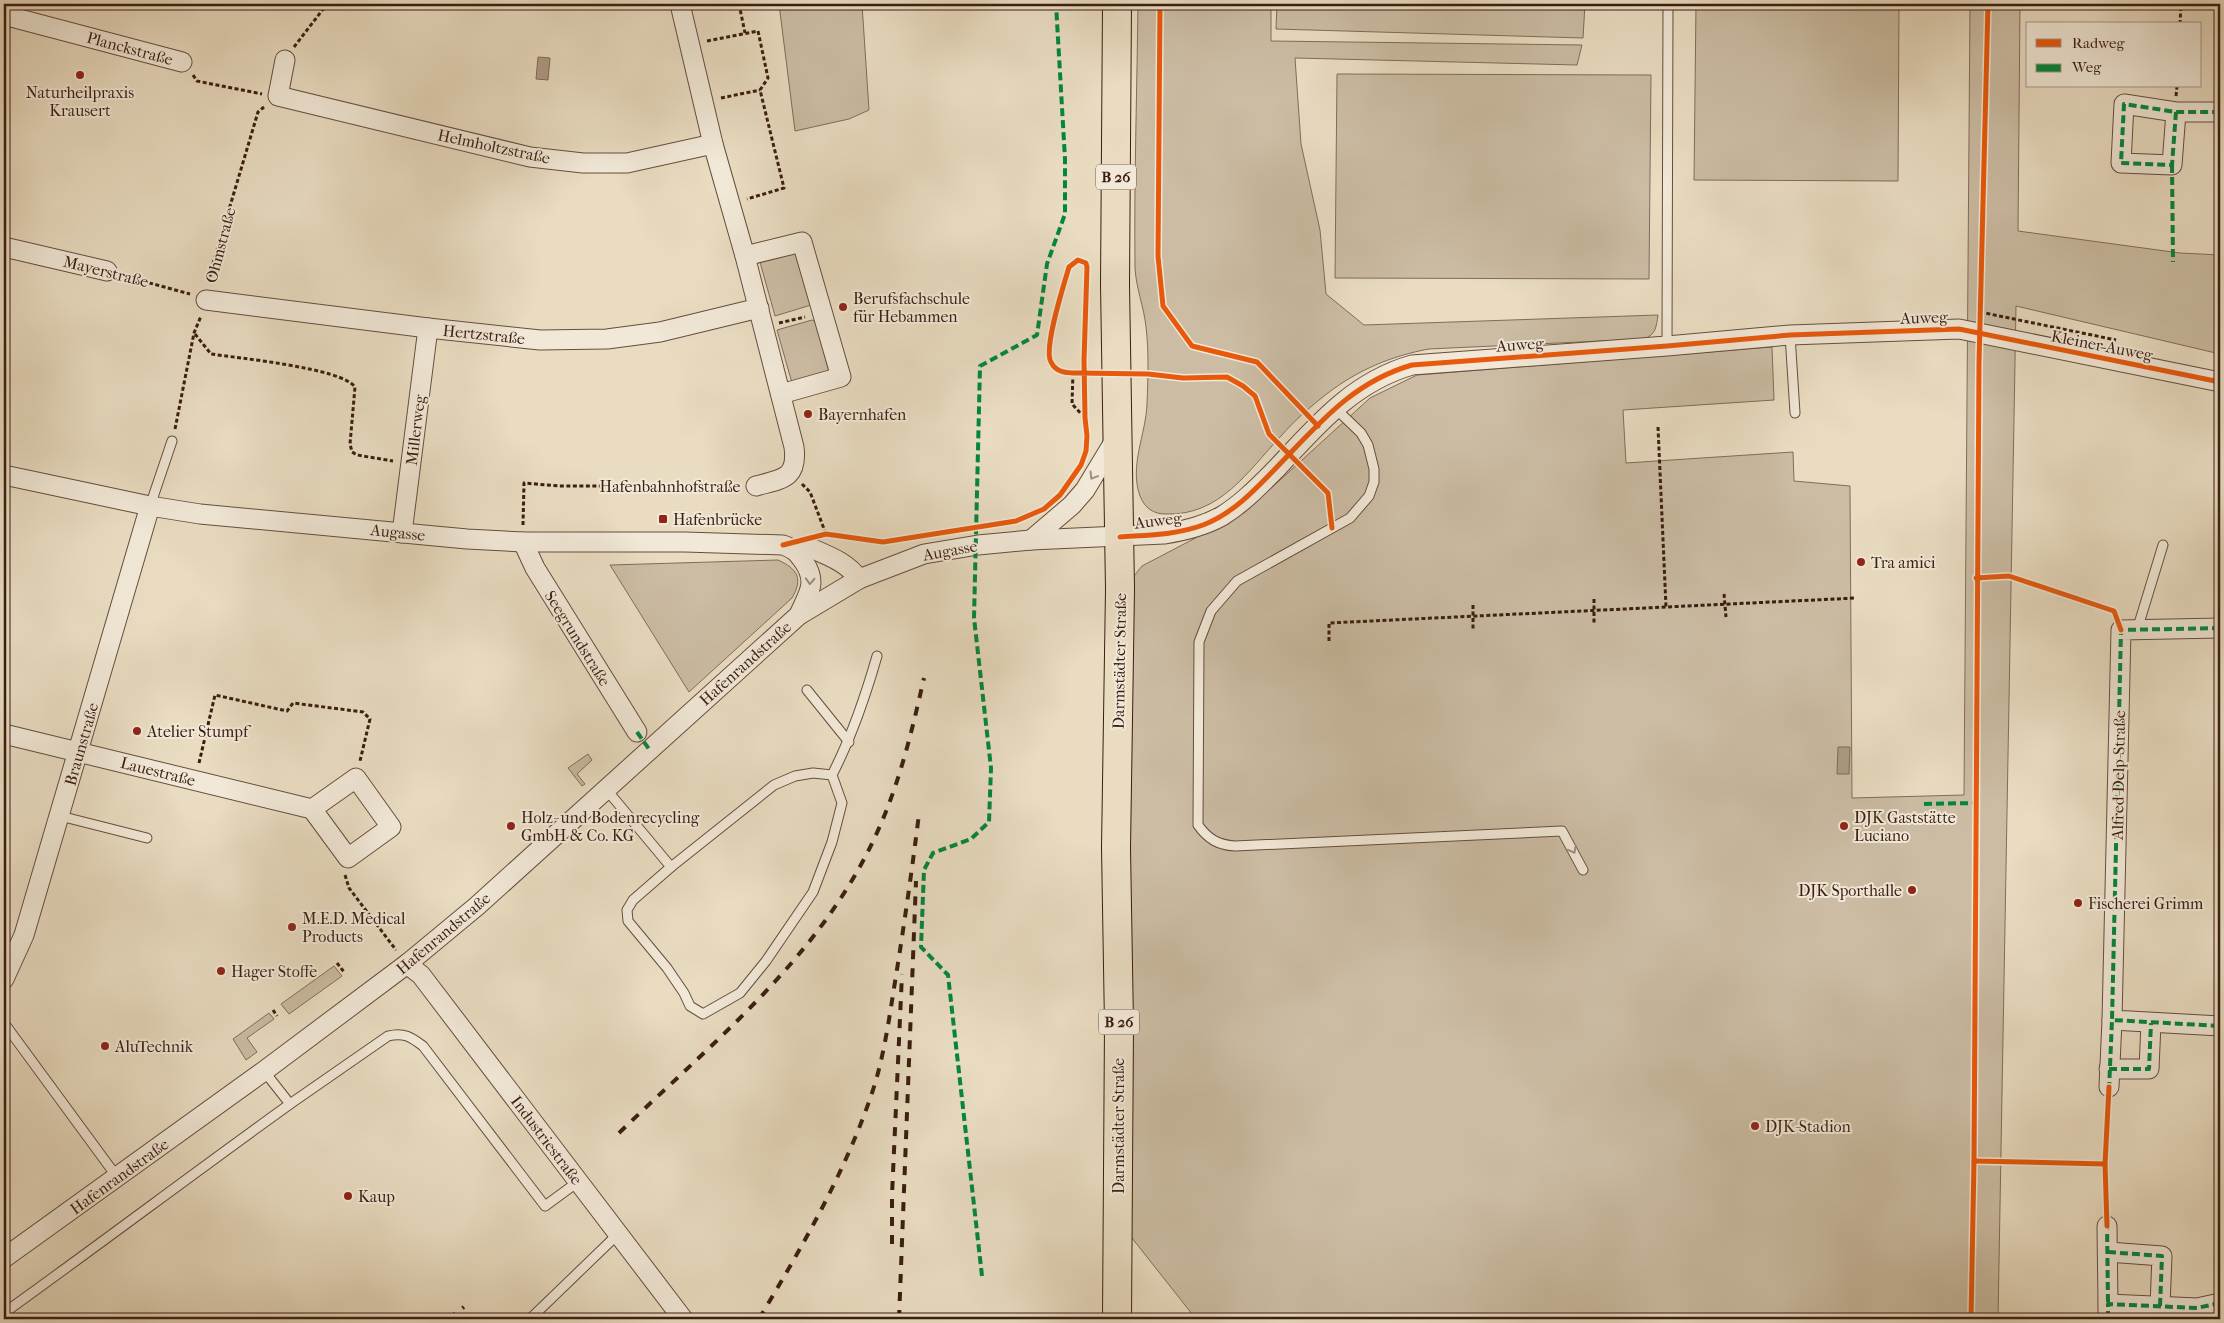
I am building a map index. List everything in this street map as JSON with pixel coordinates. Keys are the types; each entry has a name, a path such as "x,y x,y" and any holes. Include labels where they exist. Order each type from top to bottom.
{"main road":[{"name":"Darmstädter Straße","path":"1117,4 1115,285 1120,537 1116,848 1118,1025 1117,1319"}],"street":[{"name":"Hafenbahnhofstraße","path":"680,4 713,144 745,256 794,447 794,466 791,473 782,479 756,486"},
{"name":"Planckstraße","path":"4,15 182,62"},
{"path":"278,96 285,60"},
{"name":"Helmholtzstraße","path":"278,96 530,157 583,163 627,163 713,144"},
{"path":"2176,112 2220,112"},
{"path":"745,256 802,242 841,377 781,394"},
{"name":"Mayerstraße","path":"4,247 107,271"},
{"name":"Hertzstraße","path":"206,300 540,340 607,339 761,317"},
{"name":"Millerweg","path":"402,532 428,328"},
{"name":"Auweg","path":"1120,537 1184,531 1222,516 1255,490 1335,408 1372,380 1412,365 1790,335 1959,329 1979,332"},
{"name":"Kleiner Auweg","path":"1979,332 2220,382"},
{"path":"1023,541 1072,504 1085,490 1118,434"},
{"name":"Augasse","path":"4,475 150,506 200,514 402,532 524,542 783,544 796,550 806,546 848,567 859,579 924,554 978,545 1120,537"},
{"name":"Braunstraße","path":"4,979 24,935 150,506"},
{"name":"Seegrundstraße","path":"524,542 535,568 637,732"},
{"path":"796,550 811,572 812,580 799,615"},
{"name":"Hafenrandstraße","path":"4,1258 264,1071 407,964 477,906 799,615 859,579"},
{"name":"Alfred-Delp-Straße","path":"2151,1023 2149,1069 2109,1078 2121,630 2220,628"},
{"name":"Lauestraße","path":"4,734 312,809"},
{"path":"356,778 391,827 348,858 312,809 356,778"},
{"name":"Industriestraße","path":"407,964 421,975 683,1319"},
{"path":"2112,1020 2220,1026"},
{"path":"2107,1226 2108,1312 2160,1306 2197,1308 2220,1303"},
{"path":"2108,1252 2162,1256 2160,1306"}],"lane":[{"path":"1667,346 1668,4"},
{"path":"1790,335 1795,413"},
{"path":"1335,408 1361,434 1368,445 1374,469 1374,482 1369,496 1350,518 1237,581 1211,611 1199,642 1198,825 1212,840 1222,845 1234,846 1562,831 1583,870"},
{"path":"150,506 172,442"},
{"path":"2137,630 2163,545"},
{"path":"832,774 813,773 796,776 774,785 632,900 627,910 628,921 667,968 684,993 690,1006 703,1014 740,993 766,961 813,892 832,842 842,802 832,774 849,742 877,656"},
{"path":"807,690 849,742"},
{"path":"606,789 671,867"},
{"path":"60,816 147,838"},
{"path":"4,1022 117,1177"},
{"path":"4,1313 161,1196 290,1104 388,1036 399,1033 409,1036 423,1046 545,1206 579,1181"},
{"path":"264,1071 290,1104"},
{"path":"530,1319 618,1234"}],"path":[{"path":"285,60 327,4"},
{"path":"739,4 745,33"},
{"path":"2180,22 2181,4"},
{"path":"690,45 758,31 768,78 760,90 703,102"},
{"path":"731,206 742,204 744,200 784,188 760,90"},
{"path":"1980,312 2124,342"},
{"path":"761,317 822,313"},
{"path":"194,333 211,354 299,367 342,377 352,382 355,387 350,444 352,452 357,455 411,464"},
{"path":"1073,373 1072,404 1085,418"},
{"path":"1658,427 1666,607"},
{"path":"810,492 826,534"},
{"path":"1724,594 1726,618"},
{"path":"1329,641 1329,624 1856,598"},
{"path":"1594,599 1594,625"},
{"path":"1473,605 1473,630"},
{"path":"195,780 215,695 287,711 293,703 362,712 370,719 356,778"},
{"path":"348,858 344,872 349,888 407,964"},
{"path":"337,963 344,972"},
{"path":"273,1010 277,1016"}],"shaded area":[{"path":"779,4 862,4 869,110 849,119 795,131"},
{"path":"1138,4 1271,4 1271,41 1582,45 1577,65 1295,58 1301,144 1320,230 1326,294 1364,325 1658,315 1653,333 1644,339 1429,349 1388,360 1351,377 1303,413 1244,477 1217,499 1202,508 1185,513 1161,514 1150,510 1140,496 1136,473 1146,415 1148,365 1144,312 1135,268"},
{"path":"1277,4 1585,4 1583,38 1276,29"},
{"path":"1696,4 1899,4 1898,181 1694,180"},
{"path":"1970,4 2020,4 2018,231 2180,253 2220,255 2220,354 2016,306 1998,1319 1196,1319 1128,1233 1129,587 1134,576 1142,566 1245,512 1370,398 1417,375 1772,347 1774,400 1623,410 1626,463 1793,452 1794,481 1850,486 1852,798 1964,795"},
{"path":"538,57 550,58 548,80 536,79"},
{"path":"1337,74 1651,75 1649,279 1335,278"},
{"path":"796,253 811,305 775,316 760,262"},
{"path":"812,320 816,322 829,372 792,383 777,330"},
{"path":"778,560 785,563 797,575 797,585 792,598 689,692 610,565"},
{"path":"1838,747 1850,747 1849,774 1837,774"},
{"path":"588,754 592,760 577,774 585,784 582,786 568,768"},
{"path":"334,966 342,976 289,1014 281,1004"},
{"path":"269,1013 274,1019 247,1038 257,1052 246,1060 233,1039"}],"railway":[{"path":"619,1133 727,1031 794,960 825,922 852,881 884,818 904,758 924,678"},
{"path":"759,1319 822,1209 849,1152 872,1093 880,1066 888,1024 919,814"},
{"path":"899,1319 916,881"},
{"path":"892,1244 892,1195 902,974"},
{"path":"448,1319 464,1307"}],"marked path":[{"path":"982,1276 948,975 921,947 924,870 933,853 971,839 989,822 991,768 974,618 980,366 1037,335 1047,264 1065,214 1065,159 1056,4"},
{"path":"2176,112 2172,165 2121,163 2124,104 2176,112 2220,112"},
{"path":"2172,165 2173,262"},
{"path":"2220,628 2121,630 2112,1020 2220,1026"},
{"path":"637,732 649,749"},
{"path":"1924,804 1975,803"},
{"path":"2109,1090 2112,1020"},
{"path":"2109,1069 2149,1069 2151,1023"},
{"path":"2107,1222 2108,1304"},
{"path":"2108,1252 2162,1256 2160,1306"},
{"path":"2108,1319 2108,1304 2197,1308 2220,1303"}],"cycle path":[{"path":"1160,4 1158,256 1163,306 1192,346 1257,362 1318,426"},
{"path":"1971,1319 1974,1161 1979,363 1988,4"},
{"path":"783,545 826,534 883,542 1016,521 1044,509 1060,495 1081,465 1086,451 1087,436 1085,418 1084,360 1087,267 1086,263 1078,260 1069,267 1055,316 1049,355 1053,366 1062,372 1070,373 1078,373 1148,374 1183,378 1227,377 1243,386 1255,396 1269,434 1328,493 1332,528"},
{"path":"1120,537 1183,531 1203,525 1224,515 1251,493 1321,422 1353,394 1371,382 1412,365 1790,335 1959,329 2220,382"},
{"path":"1976,578 2009,576 2114,611 2121,630"},
{"path":"2107,1226 2105,1164 2109,1087"},
{"path":"1974,1161 2105,1164"}],"place":[{"name":"Naturheilpraxis Krausert","path":"80,75"},
{"name":"Berufsfachschule für Hebammen","path":"843,307"},
{"name":"Bayernhafen","path":"808,414"},
{"name":"Hafenbrücke","path":"663,519"},
{"name":"Tra amici","path":"1861,562"},
{"name":"Atelier Stumpf","path":"137,731"},
{"name":"Holz- und Bodenrecycling GmbH & Co. KG","path":"511,826"},
{"name":"DJK Gaststätte Luciano","path":"1844,826"},
{"name":"DJK Sporthalle","path":"1912,890"},
{"name":"Fischerei Grimm","path":"2078,903"},
{"name":"M.E.D. Medical Products","path":"292,927"},
{"name":"Hager Stoffe","path":"221,971"},
{"name":"AluTechnik","path":"105,1046"},
{"name":"DJK-Stadion","path":"1755,1126"},
{"name":"Kaup","path":"348,1196"}]}
